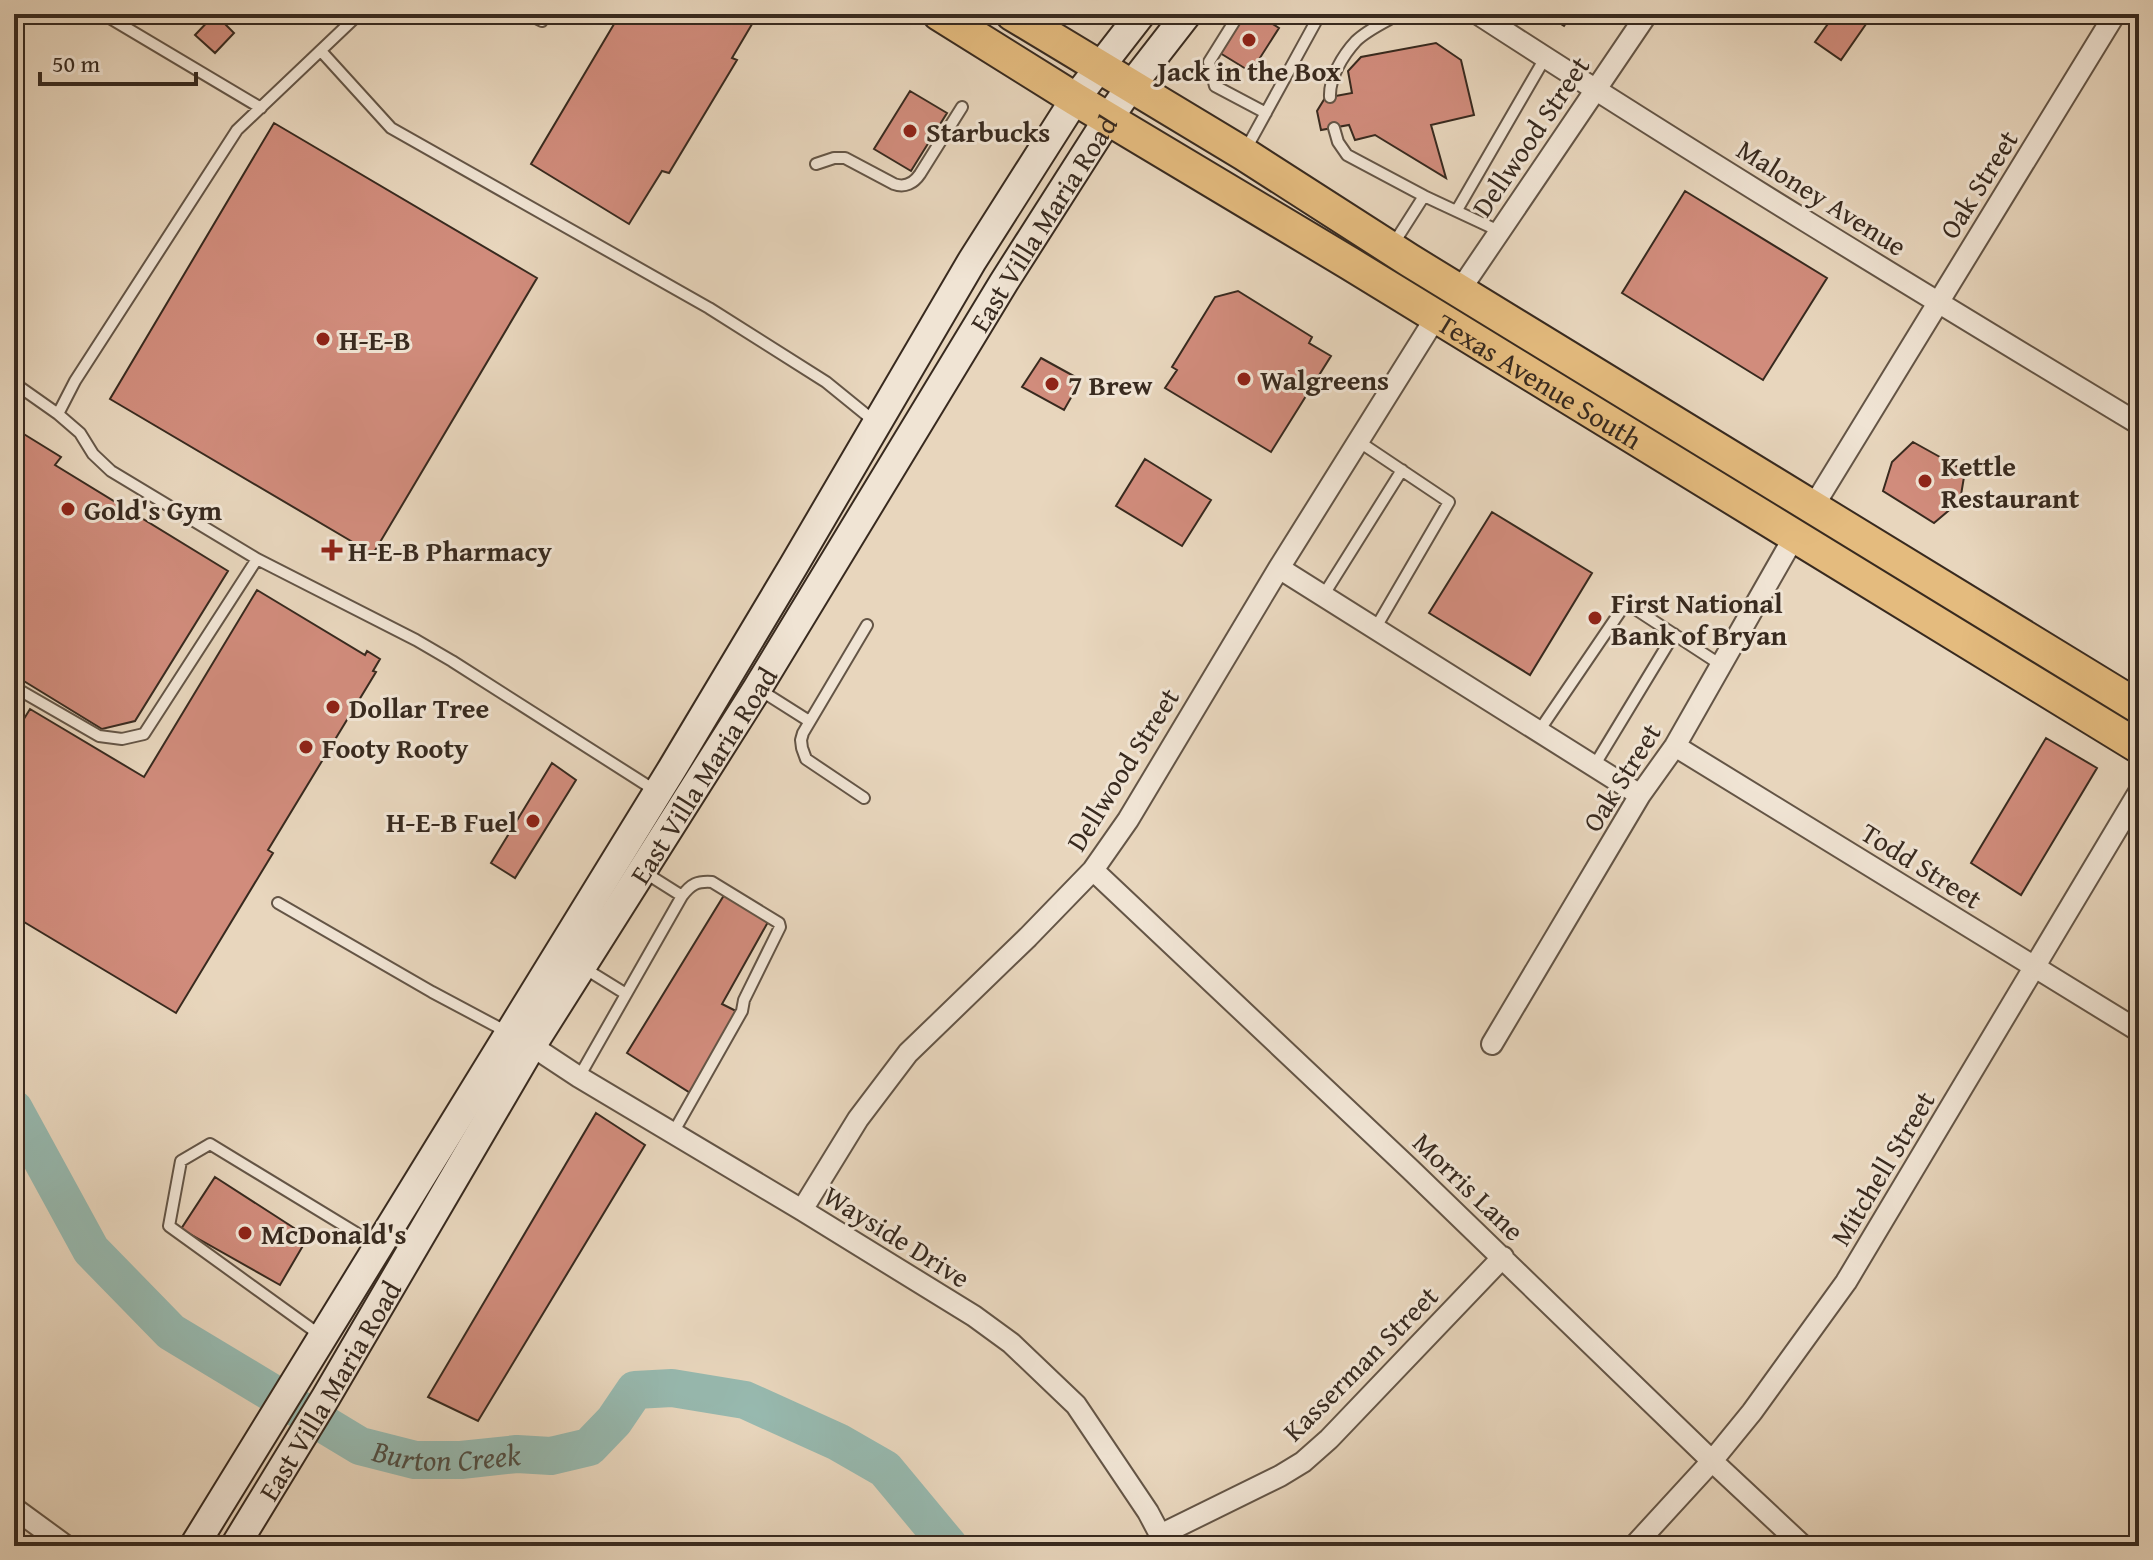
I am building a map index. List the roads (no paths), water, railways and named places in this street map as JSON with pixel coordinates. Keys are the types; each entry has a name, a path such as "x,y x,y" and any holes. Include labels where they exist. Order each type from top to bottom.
{"main road":[{"name":"Texas Avenue South","path":"939,14 2139,747"},
{"name":"Texas Avenue South","path":"1012,14 2139,707"},
{"name":"East Villa Maria Road","path":"235,1546 326,1397 658,792 972,261 1075,99 1141,14"},
{"name":"East Villa Maria Road","path":"194,1546 378,1246 521,1039 582,967 757,689 1004,282 1108,119 1187,14"}],"street":[{"name":"Maloney Avenue","path":"1478,14 1595,90 2139,424"},
{"name":"Dellwood Street","path":"1460,290 1647,14"},
{"name":"Oak Street","path":"1813,507 2115,14"},
{"name":"Dellwood Street","path":"802,1210 858,1119 908,1053 1093,870 1128,820 1279,568 1436,317"},
{"name":"Oak Street","path":"1492,1044 1640,795 1675,746 1794,537"},
{"path":"1279,568 1640,795"},
{"name":"Todd Street","path":"1675,746 2139,1031"},
{"name":"Mitchell Street","path":"1634,1546 1752,1412 1846,1282 2139,792"},
{"name":"Morris Lane","path":"1093,870 1503,1257 1803,1546"},
{"name":"Wayside Drive","path":"521,1039 974,1316 1011,1343 1076,1405 1125,1476 1163,1541"},
{"name":"Kasserman Street","path":"1163,1541 1303,1462 1329,1439 1503,1257"},
{"path":"14,1508 66,1546"}],"lane":[{"path":"103,14 261,108"},
{"path":"58,414 75,381 237,130 359,14"},
{"path":"528,14 542,21 546,14"},
{"path":"1239,14 1209,62 1215,86 1266,113"},
{"path":"1244,154 1320,14"},
{"path":"1330,97 1329,88 1336,70 1357,40 1399,14"},
{"path":"321,51 391,128 709,308 826,382 877,423"},
{"path":"1457,210 1545,58"},
{"path":"816,164 845,158 894,184 908,184 920,174 962,107"},
{"path":"1334,128 1338,142 1347,155 1499,231"},
{"path":"1390,248 1424,196"},
{"path":"14,383 80,433 93,454 111,471 257,559 416,640 658,792"},
{"path":"1358,441 1449,502 1375,629"},
{"path":"1323,596 1402,470"},
{"path":"14,687 99,736 122,739 144,734 257,559"},
{"path":"1539,731 1626,603 1721,665"},
{"path":"864,798 806,759 801,740 809,721 867,625"},
{"path":"1594,766 1674,634"},
{"path":"757,689 809,721"},
{"path":"642,870 682,896"},
{"path":"579,1077 682,896 691,885 700,881 712,882 779,923 780,932 744,1000 742,1011 673,1133"},
{"path":"278,903 432,992 521,1039"},
{"path":"582,967 626,994"},
{"path":"323,1338 169,1226 181,1161 210,1144 378,1246"}],"waterway":[{"name":"Burton Creek","path":"14,1109 91,1250 171,1332 360,1446 415,1460 461,1460 517,1454 551,1456 589,1447 614,1421 635,1390 672,1388 745,1400 838,1442 885,1469 949,1546"}],"place":[{"name":"Jack in the Box","path":"1249,40"},
{"name":"Starbucks","path":"910,131"},
{"name":"H-E-B","path":"323,339"},
{"name":"Walgreens","path":"1244,379"},
{"name":"7 Brew","path":"1052,384"},
{"name":"Kettle Restaurant","path":"1925,481"},
{"name":"Gold's Gym","path":"68,509"},
{"name":"H-E-B Pharmacy","path":"332,550"},
{"name":"First National Bank of Bryan","path":"1595,618"},
{"name":"Dollar Tree","path":"333,707"},
{"name":"Footy Rooty","path":"306,747"},
{"name":"H-E-B Fuel","path":"533,821"},
{"name":"McDonald's","path":"245,1233"}]}
